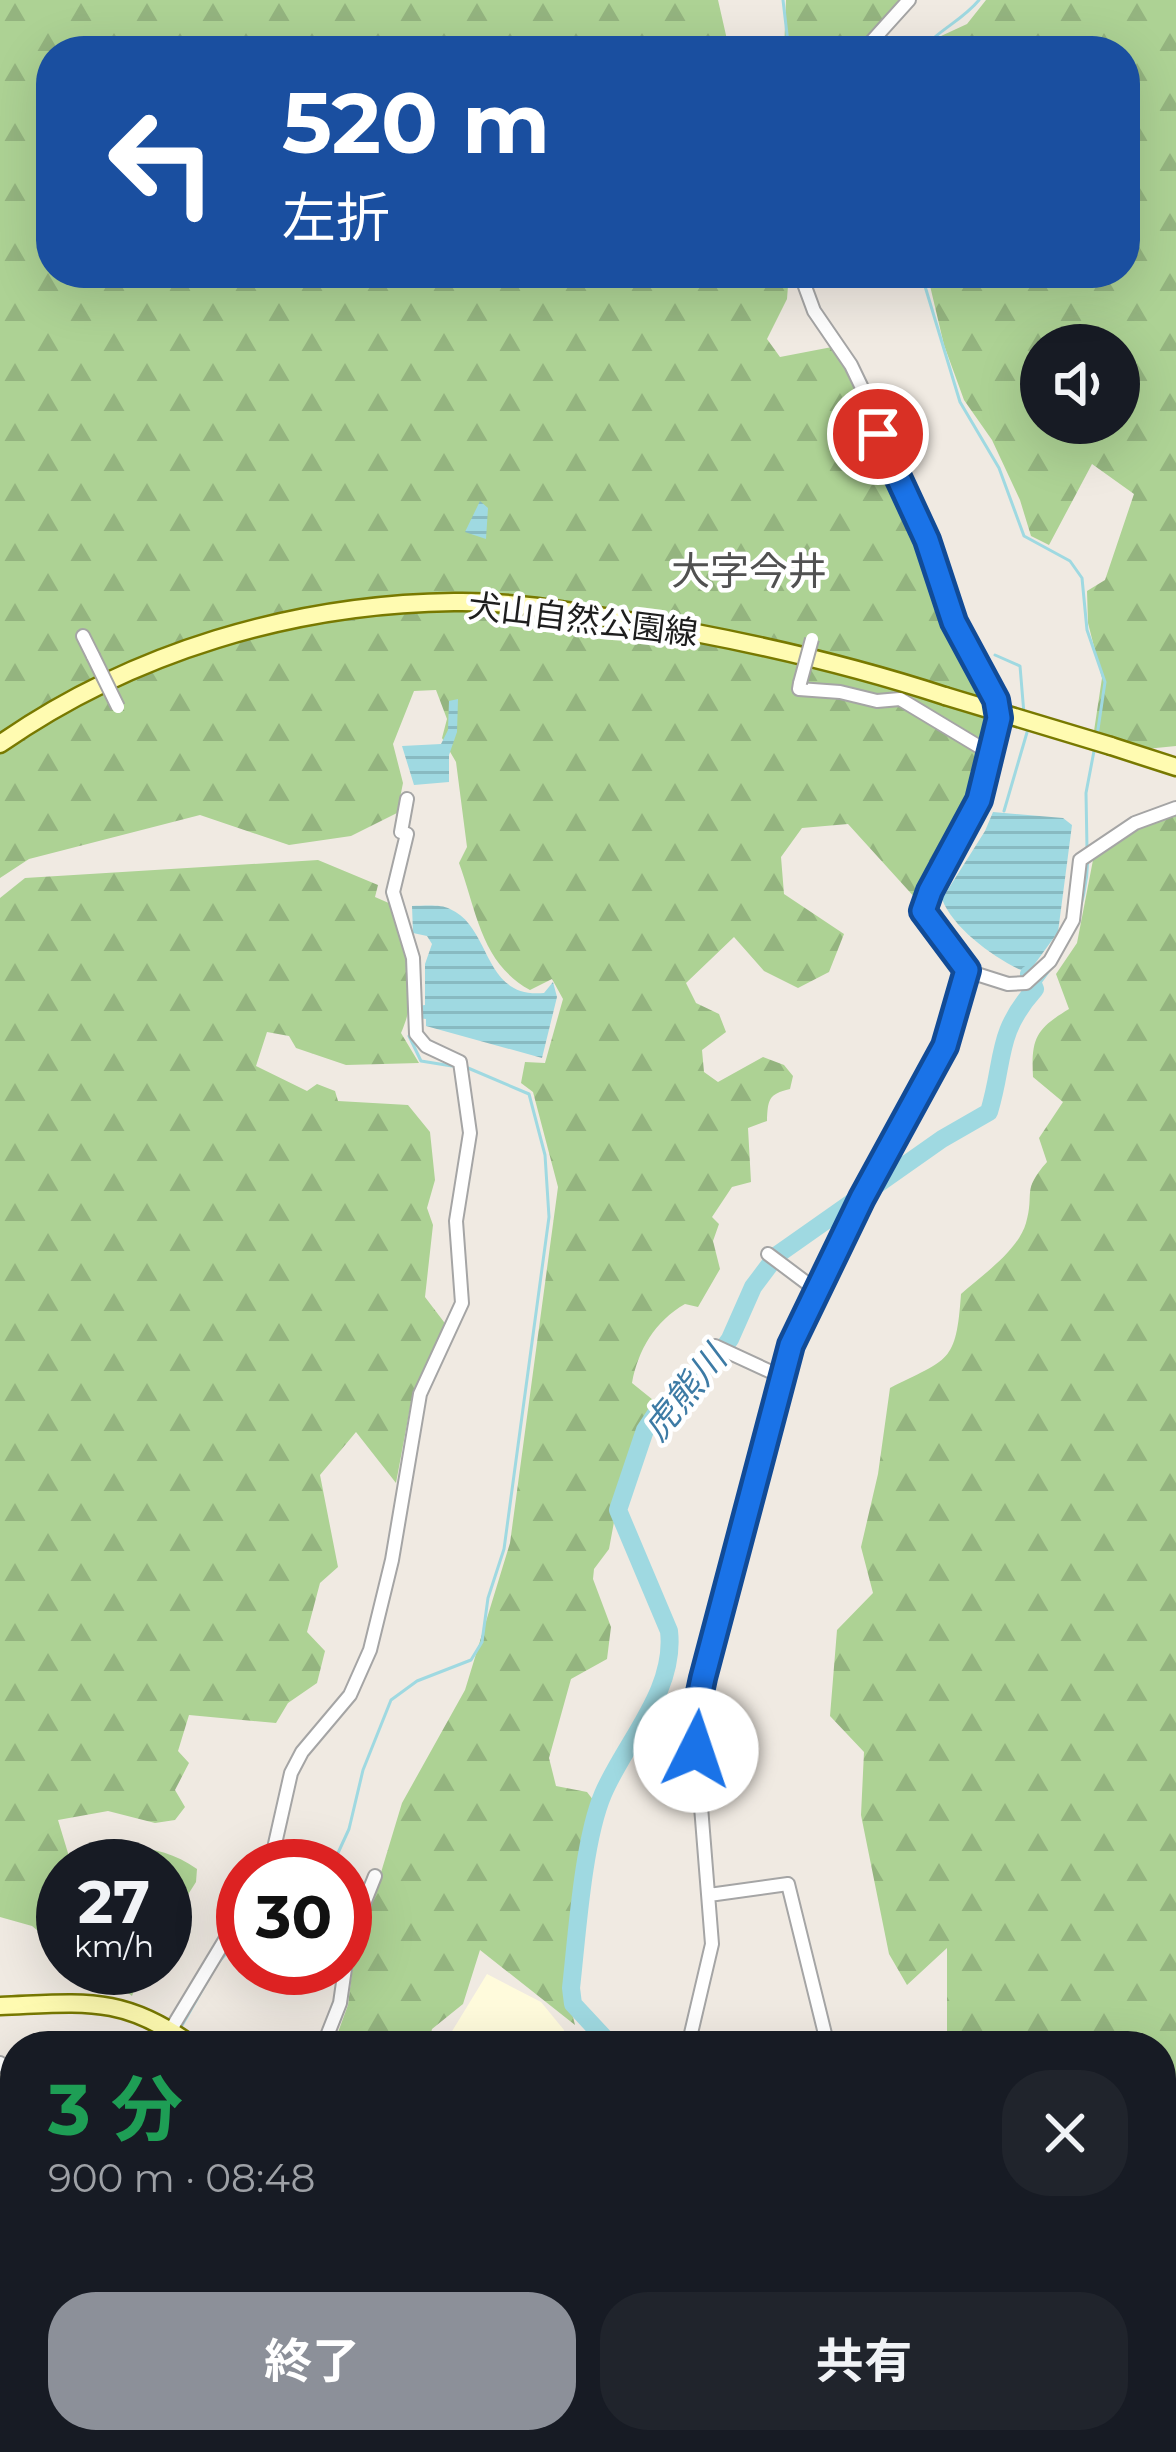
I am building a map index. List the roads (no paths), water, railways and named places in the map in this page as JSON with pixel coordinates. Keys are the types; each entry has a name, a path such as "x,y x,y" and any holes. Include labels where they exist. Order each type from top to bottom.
{"main road":[{"name":"犬山自然公園線","path":"0,744 119,674 182,649 282,622 450,602 547,608 799,655 1176,767"},
{"path":"0,2006 123,2007 169,2031"}],"street":[{"path":"877,36 909,0"},
{"path":"806,288 814,311 851,364 927,540 954,622 996,700 999,718 979,800 923,911 967,970 1008,984 1031,980 1061,945 1073,920 1088,855 1135,824 1176,808"},
{"path":"83,636 118,706"},
{"path":"812,639 799,689 878,701 900,699 992,755"},
{"path":"276,1839 298,1759 350,1695 370,1649 392,1559 419,1394 455,1320 464,1289 456,1221 470,1133 460,1062 426,1046 416,1034 413,958 393,892 407,834 401,832 407,799"},
{"path":"692,2031 712,1944 694,1720 782,1377 816,1290 945,1046 967,970"},
{"path":"768,1254 816,1290"},
{"path":"715,1346 782,1377"},
{"path":"329,2031 340,2003 350,1941 375,1876"},
{"path":"710,1895 788,1884 825,2031"},
{"path":"185,2031 216,1967"}],"water":[{"path":"480,501 488,508 486,539 465,532"},
{"path":"458,699 449,782 414,785 402,746 441,744 448,730 449,701"},
{"path":"993,812 1063,818 1072,825 1058,932 1026,976 966,932 942,899"},
{"path":"412,906 446,907 464,918 509,985 544,993 553,982 557,997 542,1058 426,1026 426,1019 418,1018 418,1006 425,1005 425,964 432,944 427,936 413,933"}],"waterway":[{"path":"783,0 787,36"},
{"path":"936,36 979,0"},
{"path":"926,288 960,402 999,468 1024,536 1070,561 1082,578 1087,630 1105,682 1097,736"},
{"path":"995,655 1020,666 1024,714"},
{"path":"1004,811 1028,729"},
{"path":"1087,849 1086,793 1094,751"},
{"path":"1035,989 1073,928 1084,895 1088,858"},
{"name":"虎熊川","path":"598,2031 573,2004 571,1988 590,1837 603,1794 657,1695 669,1653 669,1631 618,1510 645,1430 659,1409 717,1357 753,1287 777,1255 942,1139 989,1112 1007,1034 1035,989 1029,974"},
{"path":"409,1036 421,1061 452,1066"},
{"path":"344,1839 363,1770 391,1700 417,1681 471,1660 482,1642 488,1598 504,1549 549,1217 545,1155 529,1094 468,1068"},
{"path":"181,2027 209,1978"}],"district":[{"name":"大字今井","path":"749,571"}]}
